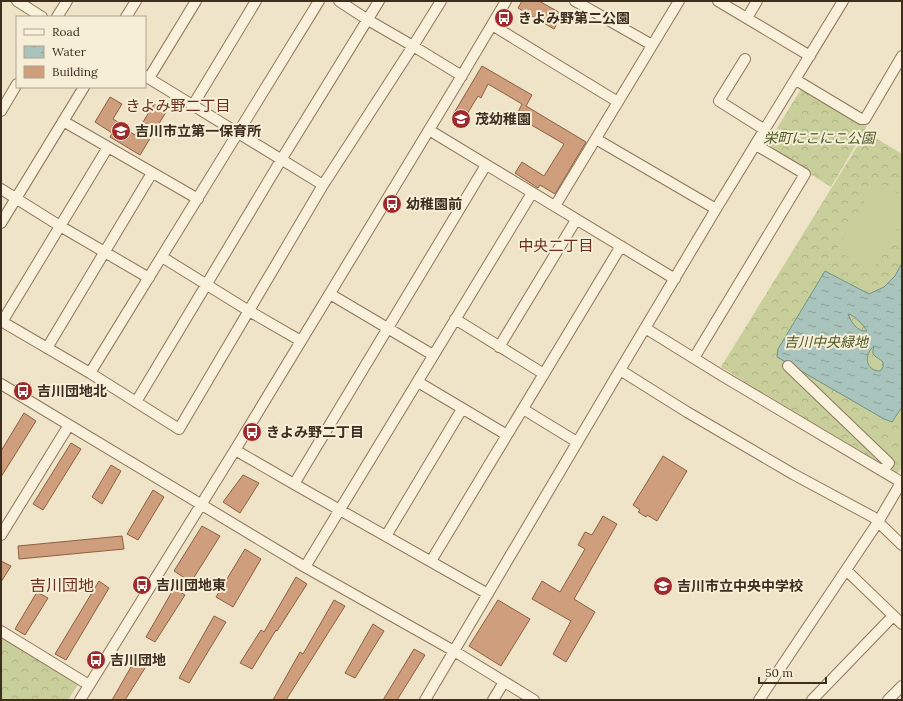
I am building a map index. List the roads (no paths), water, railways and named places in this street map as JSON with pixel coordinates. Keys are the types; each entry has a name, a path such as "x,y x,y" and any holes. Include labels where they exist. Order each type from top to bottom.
{"street":[{"path":"17,1 40,16"},
{"path":"58,16 67,1"},
{"path":"127,16 136,1"},
{"path":"196,1 147,77 323,185"},
{"path":"193,105 256,1"},
{"path":"90,373 319,1"},
{"path":"339,1 462,76"},
{"path":"136,402 281,160 379,1"},
{"path":"108,147 2,322 90,373 179,429 323,185 413,46 440,1"},
{"path":"80,700 302,341 506,1"},
{"path":"575,1 652,45"},
{"path":"555,206 679,1"},
{"path":"718,1 810,56"},
{"path":"747,18 757,1"},
{"path":"425,700 716,209 843,1"},
{"path":"492,25 618,102"},
{"path":"794,83 861,119 865,119 902,56"},
{"path":"745,59 719,101 765,130"},
{"path":"1,111 16,86"},
{"path":"1,223 83,88"},
{"path":"64,122 198,199"},
{"path":"428,130 675,279"},
{"path":"596,138 716,209"},
{"path":"694,358 806,174 756,145"},
{"path":"294,484 486,165"},
{"path":"47,348 152,173"},
{"path":"1,189 60,226 149,278"},
{"path":"305,568 532,193"},
{"path":"499,347 576,220"},
{"path":"431,561 621,246"},
{"path":"162,257 249,311 302,341"},
{"path":"330,294 433,356"},
{"path":"455,319 544,374"},
{"path":"645,328 902,482 878,522 759,700"},
{"path":"788,366 889,463 882,471"},
{"path":"620,370 793,474 871,516 902,545"},
{"path":"418,382 507,435"},
{"path":"1,384 305,568 454,651 534,700"},
{"path":"386,536 462,409"},
{"path":"523,409 577,442"},
{"path":"1,535 70,425"},
{"path":"235,450 488,594"},
{"path":"846,570 902,624"},
{"path":"812,700 893,616"},
{"path":"1,631 89,685"},
{"path":"493,700 504,682"},
{"path":"888,700 902,686"}],"water":[{"path":"902,263 902,407 892,422 884,419 777,357 778,349 825,271 869,294 884,287 895,276","holes":["848,314 856,318 867,331 857,328","874,346 873,352 875,356 883,362 883,367 880,371 871,368 868,362 869,353"]}],"place":[{"name":"きよみ野第二公園","path":"504,18"},
{"name":"茂幼稚園","path":"461,119"},
{"name":"吉川市立第一保育所","path":"121,131"},
{"name":"幼稚園前","path":"392,204"},
{"name":"吉川団地北","path":"23,391"},
{"name":"きよみ野二丁目","path":"252,432"},
{"name":"吉川団地東","path":"142,585"},
{"name":"吉川市立中央中学校","path":"663,586"},
{"name":"吉川団地","path":"96,660"}],"district":[{"name":"きよみ野二丁目","path":"178,106"},
{"name":"中央二丁目","path":"556,246"},
{"name":"吉川団地","path":"62,585"}],"park label":[{"name":"栄町にこにこ公園","path":"819,138"},
{"name":"吉川中央緑地","path":"826,342"}]}
